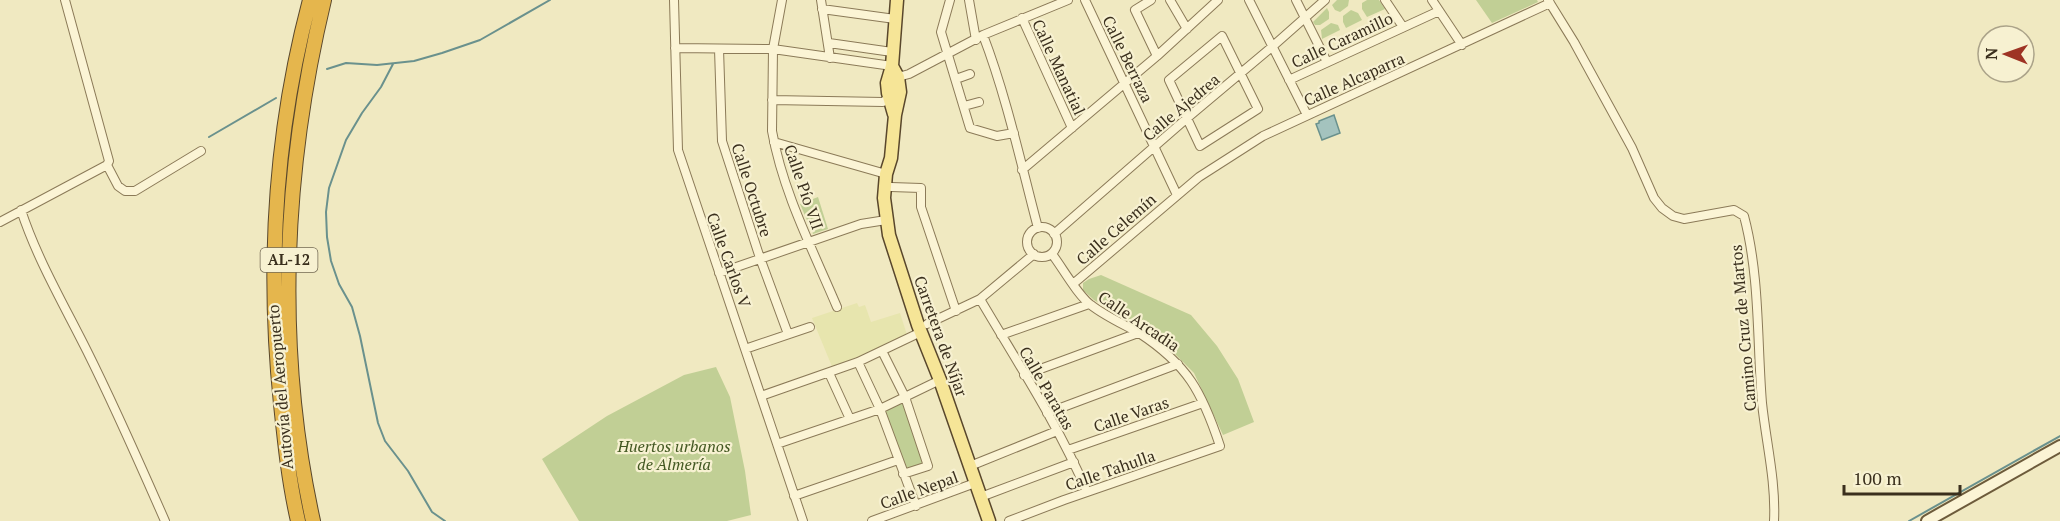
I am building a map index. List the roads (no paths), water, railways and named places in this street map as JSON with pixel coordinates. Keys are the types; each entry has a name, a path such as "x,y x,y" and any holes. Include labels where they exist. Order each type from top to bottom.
{"highway":[{"name":"Autovía del Aeropuerto","path":"298,521 288,464 278,372 275,243 280,162 286,120 310,0"},
{"name":"Autovía del Aeropuerto","path":"313,521 300,450 292,378 288,317 289,242 291,196 302,107 324,0"}],"main road":[{"path":"894,74 892,52 897,0"},
{"name":"Carretera de Níjar","path":"894,74 895,115 891,187 896,235 940,380 990,521"},
{"name":"Carretera de Níjar","path":"891,158 886,174 884,198 893,250 975,464 986,495 990,521"},
{"path":"1927,521 2060,446"}],"street":[{"name":"Calle Carlos V","path":"674,0 678,150 803,521"},
{"name":"Calle Pío VII","path":"782,0 773,49 774,142 787,188 837,307"},
{"path":"821,0 830,58"},
{"path":"950,0 941,27 970,128 997,135 1014,133"},
{"path":"969,0 979,38 993,62 1038,228"},
{"path":"675,48 773,49 830,58 894,74 909,74 979,38 1068,0"},
{"name":"Calle Berraza","path":"1085,0 1177,195"},
{"path":"1151,0 1135,10 1157,56"},
{"path":"1170,0 1187,29"},
{"path":"1022,170 1157,56 1218,0"},
{"path":"1249,0 1307,115"},
{"path":"1296,0 1327,62"},
{"name":"Calle Ajedrea","path":"1054,234 1324,0"},
{"path":"1385,0 1403,27"},
{"path":"1432,0 1462,45"},
{"path":"0,222 106,165 109,161 68,1"},
{"name":"Calle Alcaparra","path":"1177,195 1199,177 1263,136 1462,45 1549,2"},
{"name":"Camino Cruz de Martos","path":"1549,2 1574,42 1632,148 1654,198 1662,208 1673,216 1684,219 1734,210 1744,216 1756,297 1762,405 1771,464 1774,521"},
{"path":"822,9 895,19"},
{"name":"Calle Caramillo","path":"1289,80 1439,11"},
{"name":"Calle Manatial","path":"1022,18 1072,128"},
{"path":"1222,36 1258,109 1200,146 1186,119 1168,80 1222,36"},
{"path":"829,43 892,52"},
{"name":"Calle Octubre","path":"719,49 722,141 760,258 788,334"},
{"path":"956,78 970,74"},
{"path":"772,100 883,102 893,98"},
{"path":"964,106 979,102"},
{"path":"774,142 886,174"},
{"path":"106,165 118,186 124,192 130,192 201,151"},
{"path":"891,187 921,188 921,207 956,311"},
{"name":"Calle Celemín","path":"1073,284 1177,195"},
{"path":"21,210 26,225 130,440 165,521"},
{"path":"719,273 861,224 886,220"},
{"path":"1038,228 1047,228 1054,234 1057,242 1052,254 1043,257 1034,254 1028,245 1033,231 1038,228"},
{"path":"760,396 829,373 882,351 980,299 1034,254"},
{"name":"Calle Arcadia","path":"1052,254 1089,304 1138,333 1178,364 1193,382 1211,420 1220,446"},
{"name":"Calle Paratas","path":"980,299 1058,431 1087,492"},
{"path":"1001,335 1089,304"},
{"path":"745,349 810,327"},
{"path":"1024,375 1138,333"},
{"path":"882,351 904,397 928,466 903,474"},
{"path":"858,362 880,409 916,506"},
{"path":"1047,414 1178,364"},
{"path":"829,373 850,419"},
{"path":"777,444 880,409 940,380"},
{"name":"Calle Varas","path":"1068,450 1203,403"},
{"path":"975,464 1058,431"},
{"name":"Calle Tahulla","path":"1009,521 1220,446"},
{"path":"794,496 898,460"},
{"path":"986,495 1074,462"},
{"name":"Calle Nepal","path":"872,521 886,519 975,483"}],"water":[{"path":"1334,115 1340,133 1322,140 1316,124"}],"waterway":[{"path":"327,69 346,63 377,65 414,61 442,53 480,40 550,0"},
{"path":"393,64 381,87 346,140 329,188 326,212 327,237 331,261 339,284 352,307 378,423 385,441 408,471 432,512 445,521"},
{"path":"209,137 276,98"},
{"path":"1909,521 2060,436"}],"park label":[{"name":"Huertos urbanos de Almería","path":"674,455"}]}
